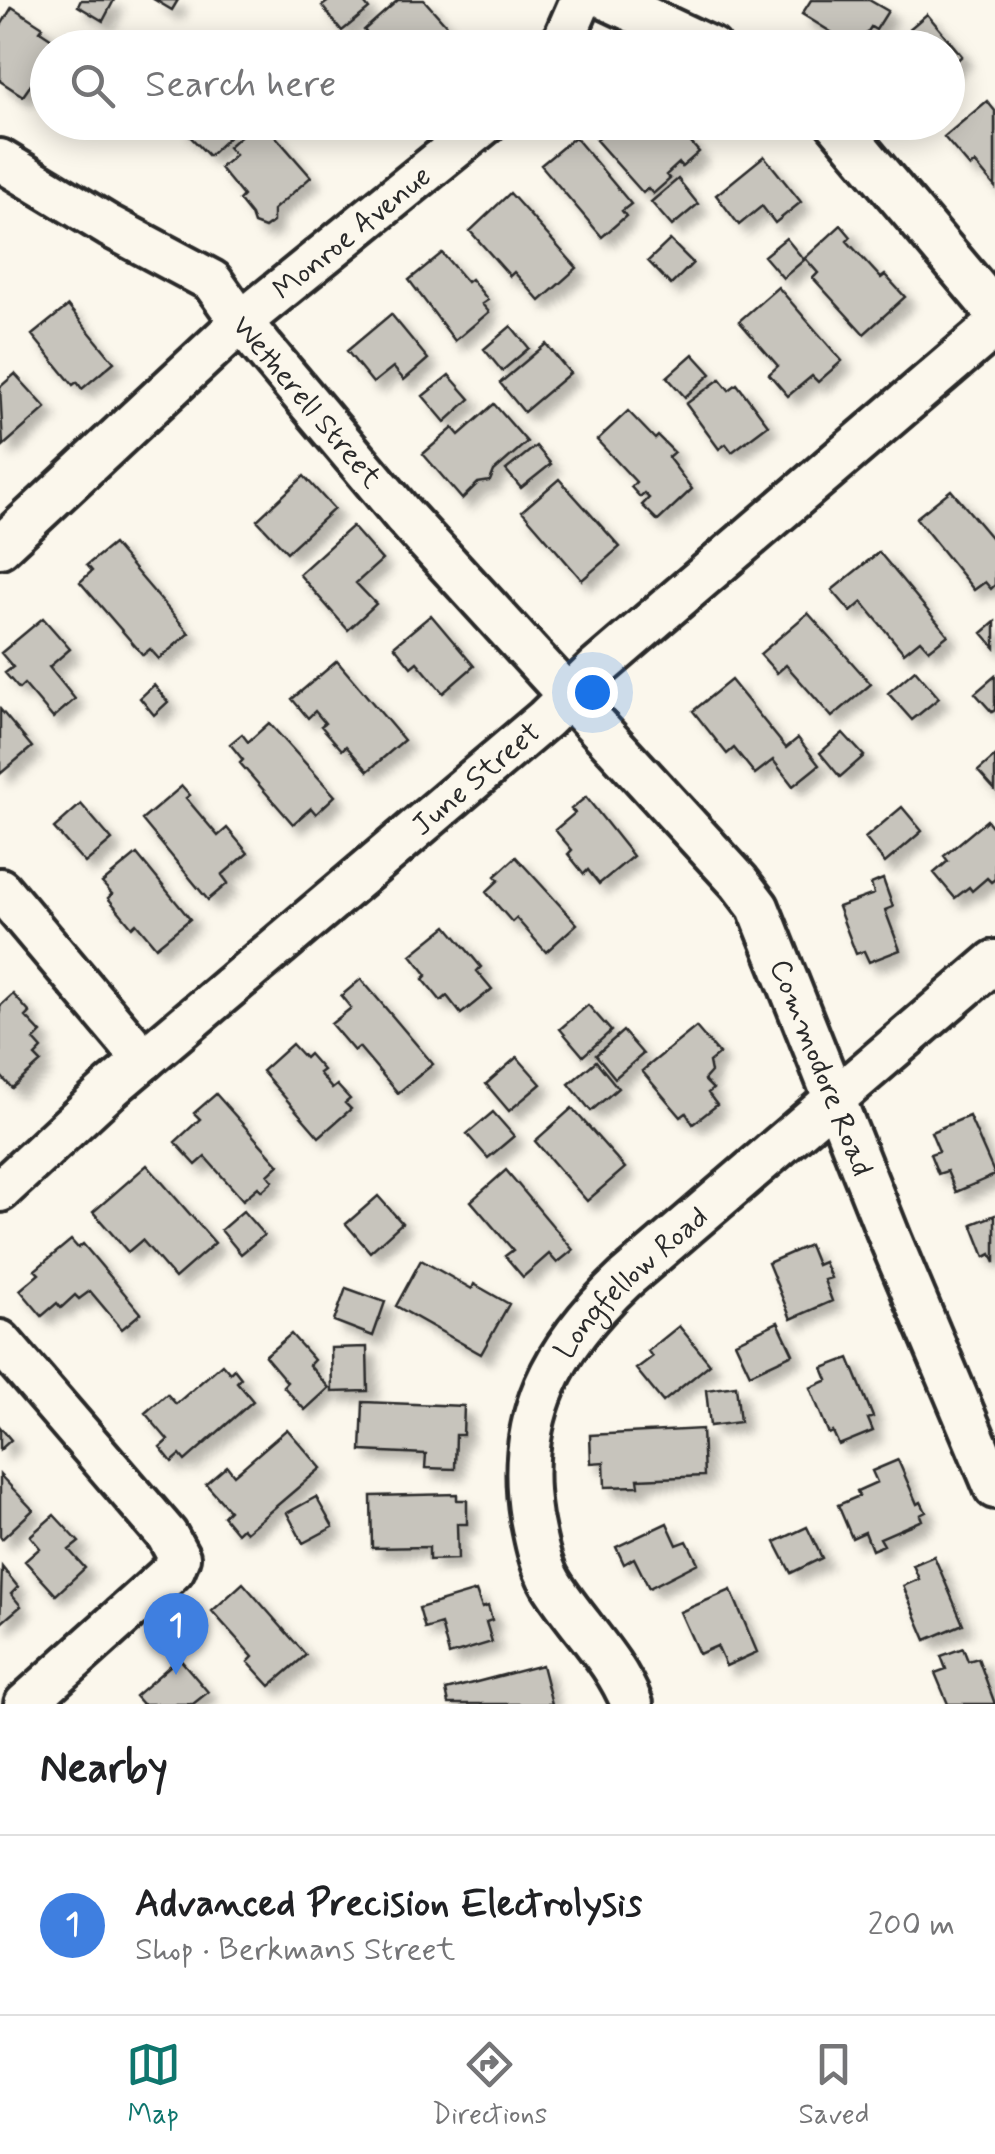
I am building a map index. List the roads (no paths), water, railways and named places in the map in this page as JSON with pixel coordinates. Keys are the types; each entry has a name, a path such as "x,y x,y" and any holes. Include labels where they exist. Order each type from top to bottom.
{"street":[{"path":"568,30 581,0"},
{"path":"609,0 673,30"},
{"name":"Monroe Avenue","path":"0,548 241,322 465,140"},
{"path":"851,140 995,311"},
{"name":"Wetherell Street","path":"0,160 212,281 241,322 403,515 571,696"},
{"name":"June Street","path":"0,1190 144,1060 571,696 596,669 995,326"},
{"name":"Commodore Road","path":"571,696 740,882 758,908 995,1488"},
{"path":"0,889 144,1060"},
{"name":"Longfellow Road","path":"632,1704 620,1677 550,1581 536,1540 525,1477 530,1430 548,1374 619,1284 995,961"},
{"path":"0,1340 167,1535 179,1557 165,1578 25,1704"}],"place":[{"name":"Advanced Precision Electrolysis","path":"176,1675"}]}
